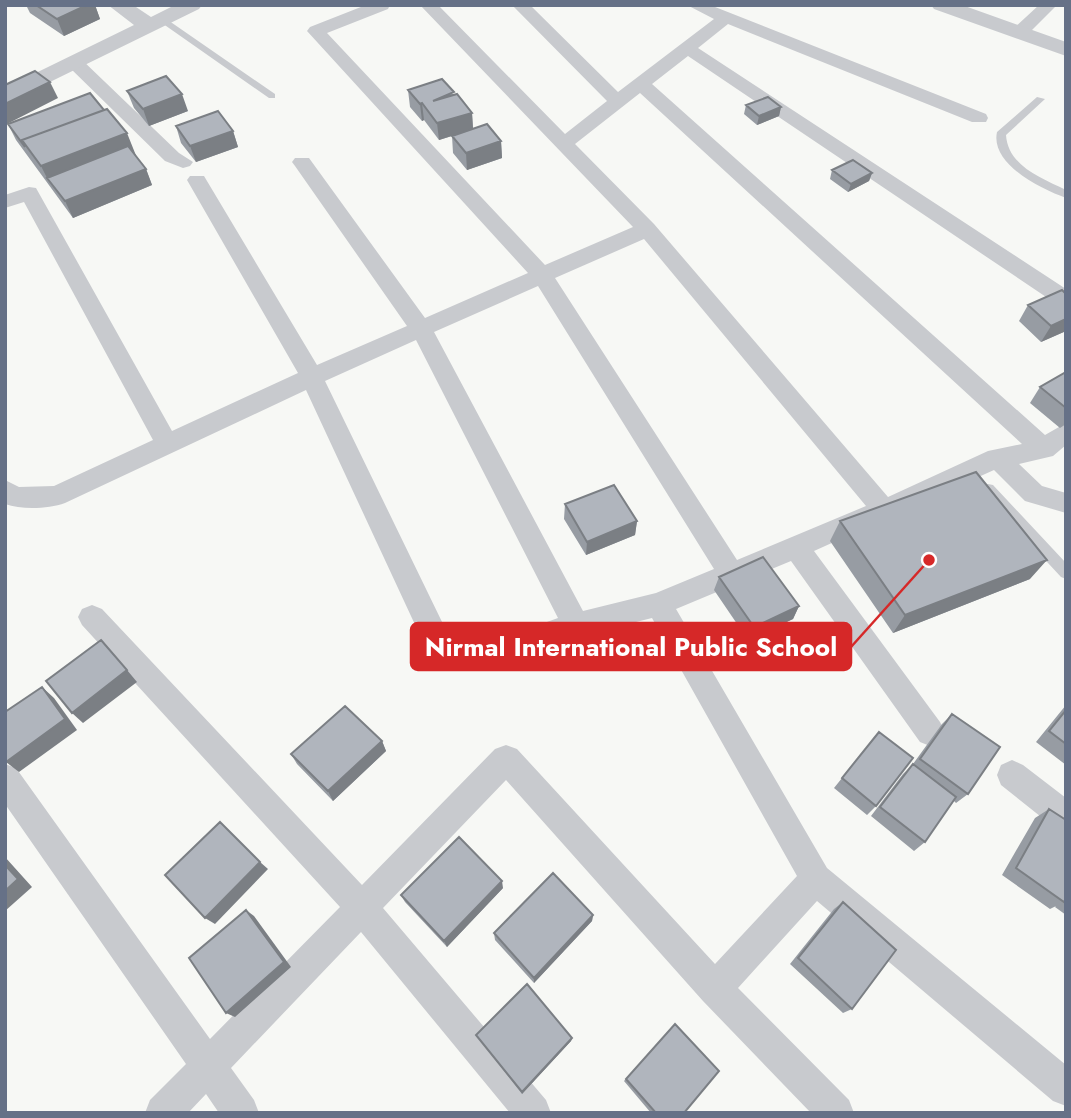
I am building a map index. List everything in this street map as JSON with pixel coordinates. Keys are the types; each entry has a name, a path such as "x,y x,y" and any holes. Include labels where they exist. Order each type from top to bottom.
{"street":[{"path":"118,5 155,22"},
{"path":"5,96 192,5"},
{"path":"382,5 316,31 542,275 731,573"},
{"path":"428,5 647,229 884,510"},
{"path":"520,5 618,102"},
{"path":"695,5 979,118"},
{"path":"1019,33 1049,5"},
{"path":"943,6 1066,49"},
{"path":"563,144 726,18"},
{"path":"687,48 1066,300"},
{"path":"74,62 172,157 183,162"},
{"path":"641,84 1044,449"},
{"path":"302,162 421,329 576,625"},
{"path":"197,180 312,377 434,635 449,646 483,654 576,625 659,604 884,510 998,458 1044,449 1066,432"},
{"path":"5,202 29,192 167,444"},
{"path":"8,493 56,496 312,377 647,229"},
{"path":"998,458 1034,494 1066,503"},
{"path":"795,546 930,732"},
{"path":"659,604 816,879 1066,1088"},
{"path":"92,617 363,909 533,1113"},
{"path":"163,1113 506,759 715,989 836,1113"},
{"path":"1012,775 1066,817"},
{"path":"5,778 241,1113"},
{"path":"715,989 816,879"}],"lane":[{"path":"155,22 272,96"},
{"path":"1040,99 1001,134 1000,145 1004,155 1019,168 1066,195"},
{"path":"971,470 1066,573"}],"building":[{"path":"36,5 87,5 57,19"},
{"path":"35,71 50,82 5,104 5,85"},
{"path":"166,76 182,94 143,109 127,91"},
{"path":"442,79 454,92 433,101 457,94 472,113 437,123 408,90"},
{"path":"90,93 104,110 22,140 25,147 8,124"},
{"path":"768,97 781,107 759,116 746,105"},
{"path":"107,109 127,133 41,166 22,140"},
{"path":"218,111 233,131 190,146 176,126"},
{"path":"487,124 501,141 466,153 452,136"},
{"path":"128,146 146,169 65,201 47,178"},
{"path":"853,160 872,173 851,184 832,170"},
{"path":"1062,290 1066,294 1066,319 1051,326 1028,305"},
{"path":"1066,372 1066,408 1040,387"},
{"path":"976,472 1047,560 905,615 840,521"},
{"path":"614,485 637,521 587,542 565,504"},
{"path":"763,557 799,606 754,627 719,577"},
{"path":"101,640 127,670 72,713 46,681"},
{"path":"42,687 65,719 6,762 5,712"},
{"path":"345,706 382,741 328,791 291,754"},
{"path":"1066,710 1066,744 1049,731"},
{"path":"952,714 1000,747 968,794 920,759"},
{"path":"879,732 913,758 876,806 842,778"},
{"path":"913,764 956,797 925,842 880,807"},
{"path":"1049,809 1066,820 1064,902 1016,868"},
{"path":"220,822 260,862 205,918 165,875"},
{"path":"459,837 502,881 444,941 401,895"},
{"path":"5,865 18,879 5,891"},
{"path":"553,873 593,915 534,978 494,933"},
{"path":"843,902 896,950 852,1009 798,958"},
{"path":"246,910 284,962 226,1013 189,958"},
{"path":"527,984 572,1038 522,1092 476,1035"},
{"path":"675,1024 719,1071 684,1113 656,1113 626,1079"}],"place":[{"name":"Nirmal International Public School","path":"929,560"}]}
